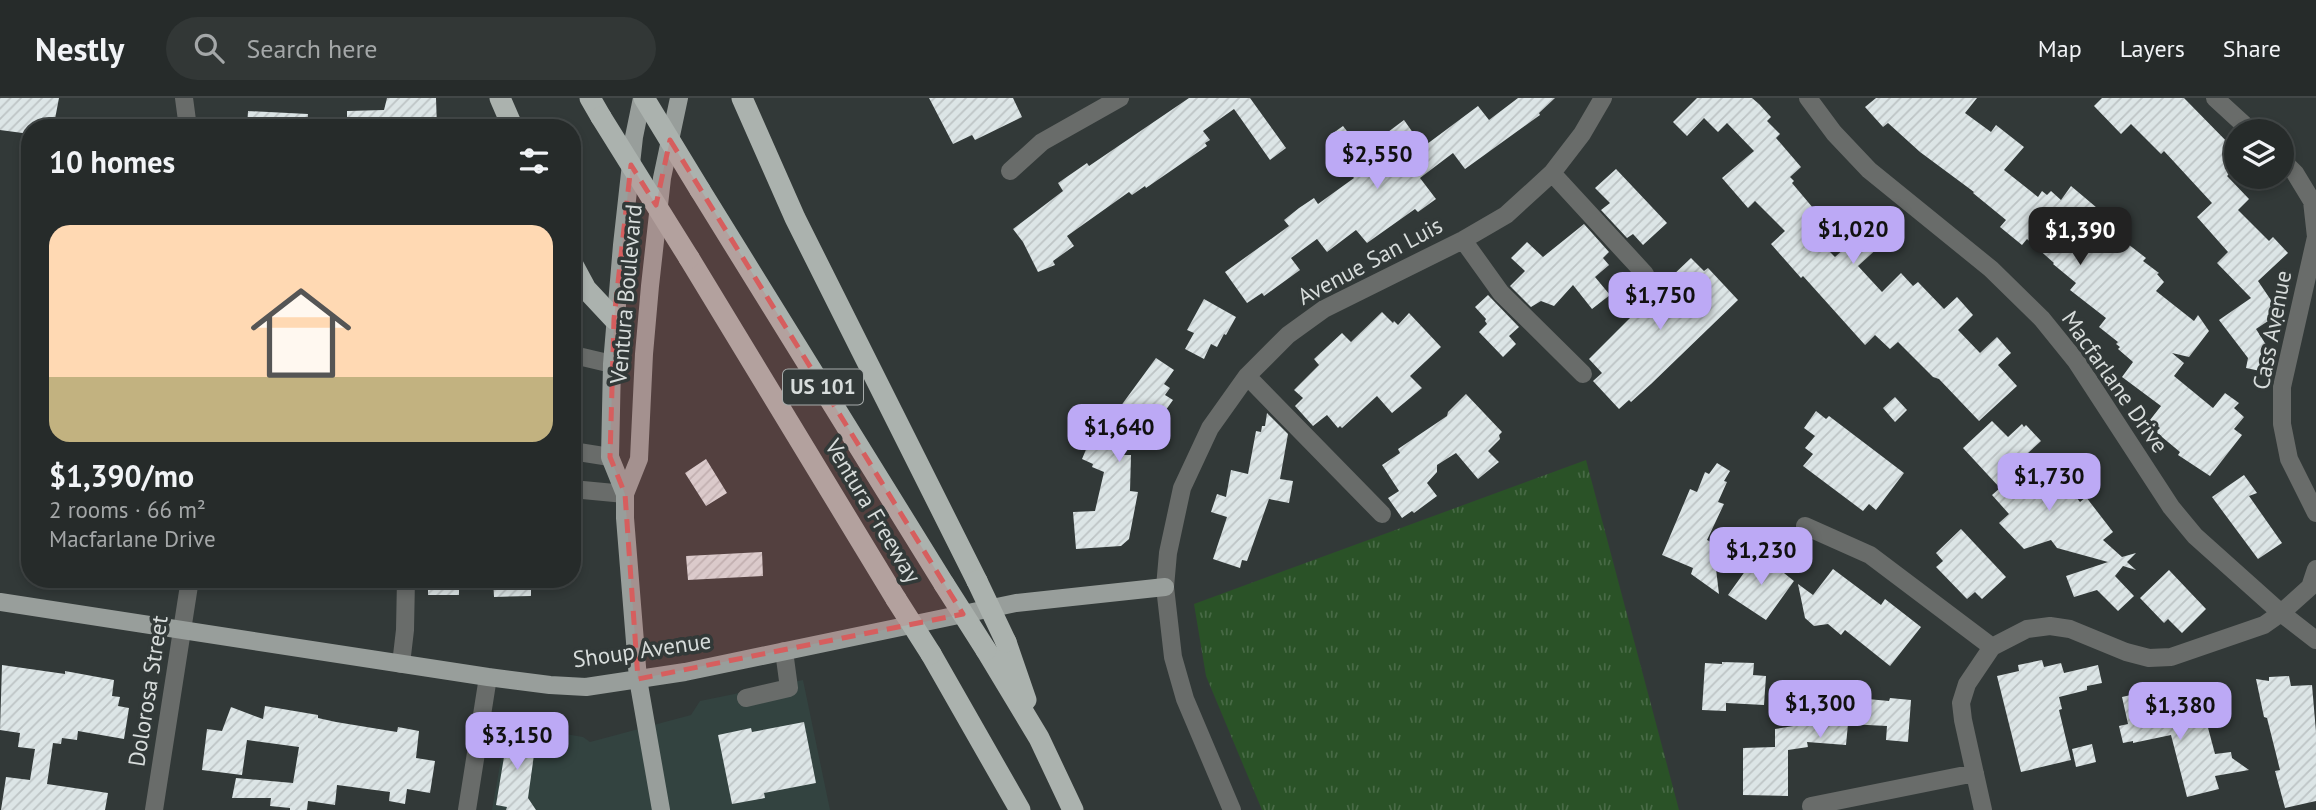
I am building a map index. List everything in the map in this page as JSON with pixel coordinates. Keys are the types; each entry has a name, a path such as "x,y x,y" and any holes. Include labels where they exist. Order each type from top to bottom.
{"highway":[{"path":"500,98 509,119"},
{"name":"Ventura Freeway","path":"590,98 931,654 1020,810"},
{"name":"Ventura Freeway","path":"643,98 986,650 1039,738 1073,810"},
{"path":"742,98 795,218 1006,642 1039,738"},
{"path":"581,280 586,289 614,319"}],"main road":[{"name":"Ventura Boulevard","path":"625,494 610,457 614,319 634,136 643,98"},
{"name":"Ventura Boulevard","path":"661,810 638,678 625,494 639,459 650,286 662,178 679,98"},
{"name":"Shoup Avenue","path":"0,602 488,677 586,687 685,672 1016,603 1165,587"}],"street":[{"path":"184,98 187,119"},
{"path":"1010,171 1042,142 1120,98"},
{"name":"Avenue San Luis","path":"1232,810 1185,699 1174,657 1165,587 1168,553 1182,488 1210,428 1247,376 1288,335 1324,309 1463,240 1506,215 1552,173 1582,134 1603,98"},
{"name":"Macfarlane Drive","path":"1808,98 1854,155 1991,269 2042,319 2076,361 2179,517 2195,536 2281,613 2316,640"},
{"path":"2216,98 2238,119"},
{"name":"Cass Avenue","path":"2294,172 2312,201 2316,237 2282,387 2282,424 2289,459 2316,513"},
{"path":"1552,173 1645,274"},
{"path":"1463,240 1501,293 1583,374"},
{"path":"581,357 612,364"},
{"path":"1247,376 1381,514"},
{"path":"581,452 610,457"},
{"path":"581,490 625,494"},
{"path":"1805,526 1870,555 1992,647"},
{"path":"1983,810 1961,703 1967,684 1992,647 2026,629 2050,626 2070,629 2126,652 2149,658 2171,657 2264,625 2310,587 2316,569"},
{"name":"Dolorosa Street","path":"154,810 189,588"},
{"path":"401,664 406,588"},
{"path":"746,698 789,688 784,652"},
{"path":"467,810 488,677"},
{"path":"1811,806 1975,773"}],"highlighted area":[{"path":"670,140 963,614 638,679 625,494 610,457 614,319 631,165 656,205"}],"shaded area":[{"path":"803,680 830,810 492,810 505,737 510,729 519,726 583,737 590,742 691,715 700,701"}],"green space":[{"path":"1586,460 1679,810 1262,810 1206,676 1194,604"}],"building":[{"path":"0,98 59,98 55,119 21,119 21,133 0,130"},
{"path":"387,98 436,98 437,119 347,119 347,111 384,110"},
{"path":"929,98 1013,98 1022,117 975,140 972,135 953,144"},
{"path":"1189,98 1250,98 1286,148 1270,160 1234,109 1203,131 1210,140 1205,143 1207,146 1146,188 1145,186 1132,195 1129,192 1067,236 1074,246 1053,261 1055,265 1038,272 1023,242 1013,229 1063,191 1058,183 1087,163 1089,166"},
{"path":"1518,98 1555,98 1540,115 1465,169 1453,153 1420,178 1436,199 1418,212 1415,209 1367,243 1356,230 1327,252 1317,239 1291,258 1300,270 1264,296 1262,293 1247,303 1225,272 1289,226 1284,220 1299,208 1314,198 1318,204 1354,178 1350,173 1355,169 1329,136 1343,126 1370,161 1395,142 1388,132 1404,120 1423,147 1478,106 1489,120"},
{"path":"1697,98 1752,98 1759,104 1771,117 1767,121 1780,134 1776,138 1801,167 1790,177 1794,181 1792,183 1824,221 1812,234 1835,257 1866,229 1881,245 1858,266 1882,292 1901,273 1913,286 1918,282 1944,309 1957,297 1973,315 1958,330 1980,353 1997,337 2011,353 1998,365 2017,386 1979,421 1939,379 1933,377 1898,342 1890,349 1875,335 1865,345 1771,244 1785,231 1755,201 1748,208 1722,178 1754,151 1727,123 1718,132 1704,118 1687,136 1673,122"},
{"path":"1876,98 1977,98 1965,113 1991,132 1996,125 2024,147 2004,170 2038,197 2042,191 2047,195 2051,191 2061,200 2071,186 2103,213 2108,212 2114,217 2115,234 2146,258 2143,261 2159,273 2157,274 2164,282 2156,291 2194,321 2198,315 2209,331 2189,357 2172,353 2184,363 2174,376 2213,408 2225,393 2239,403 2234,408 2244,417 2234,429 2242,435 2210,476 2178,455 2180,452 2156,432 2160,428 2150,420 2161,406 2122,377 2133,362 2118,349 2118,342 2099,327 2106,318 2070,290 2076,283 2027,239 2022,245 2000,227 2006,220 1974,192 1920,152 1888,123 1883,127 1865,107"},
{"path":"2102,98 2184,98 2224,139 2224,189 2239,189 2249,199 2238,210 2269,241 2273,237 2288,253 2258,281 2285,321 2279,327 2271,319 2256,329 2270,351 2265,372 2246,368 2248,358 2219,320 2251,298 2217,263 2228,252 2197,217 2212,203 2164,151 2161,154 2131,124 2121,134 2094,106"},
{"path":"248,111 308,114 308,119 248,119"},
{"path":"1616,169 1667,223 1643,245 1633,234 1627,238 1601,210 1610,203 1595,188"},
{"path":"1584,224 1609,252 1603,258 1609,265 1595,277 1610,295 1592,309 1573,285 1554,306 1541,301 1531,307 1510,286 1525,271 1511,258 1527,242 1543,257"},
{"path":"1691,258 1704,271 1708,268 1738,300 1651,384 1619,409 1593,381 1602,373 1589,359"},
{"path":"1488,295 1519,327 1509,336 1516,344 1503,357 1479,332 1487,324 1475,307"},
{"path":"1204,299 1236,317 1217,347 1211,344 1204,359 1185,349 1194,333 1187,330"},
{"path":"1382,312 1398,325 1409,313 1441,347 1410,376 1422,388 1392,413 1377,396 1342,428 1338,428 1327,415 1313,426 1295,406 1303,398 1294,390 1319,365 1314,359 1342,333 1351,342"},
{"path":"1156,358 1174,370 1164,384 1170,388 1165,395 1173,400 1158,421 1137,407 1117,455 1131,455 1130,491 1138,492 1129,539 1121,546 1076,549 1073,512 1095,511 1104,472 1082,459 1101,414 1112,418"},
{"path":"1466,394 1502,432 1500,439 1488,451 1499,462 1478,479 1456,453 1437,465 1437,472 1427,483 1437,496 1414,513 1412,511 1402,518 1388,498 1399,491 1382,465 1400,453 1398,449 1447,416"},
{"path":"1895,397 1907,410 1895,422 1883,408"},
{"path":"1816,411 1826,419 1829,416 1904,473 1876,510 1869,504 1863,511 1803,466 1813,454 1805,448 1815,436 1804,428"},
{"path":"1267,413 1288,434 1280,479 1293,481 1289,503 1269,499 1247,561 1242,560 1240,568 1213,559 1227,517 1211,512 1217,494 1226,497 1231,470 1248,474 1256,431 1261,432 1262,426 1265,426"},
{"path":"1992,421 2008,437 2022,424 2024,427 2026,425 2041,441 2013,467 2035,490 2056,472 2080,502 2086,497 2113,532 2103,540 2122,557 2136,553 2127,562 2136,570 2123,566 2115,576 2134,596 2118,611 2097,590 2074,597 2066,576 2108,562 2057,548 2051,540 2024,549 1999,523 2009,514 1992,495 2000,488 1963,448"},
{"path":"706,459 727,493 706,506 685,473"},
{"path":"1717,463 1730,471 1718,502 1724,504 1707,540 1721,547 1715,560 1719,594 1691,574 1693,568 1662,555 1690,489 1697,492 1705,472 1709,474"},
{"path":"2244,475 2257,493 2249,496 2282,543 2258,559 2212,497"},
{"path":"1961,529 2006,577 1982,599 1975,592 1967,599 1936,567 1943,561 1936,553"},
{"path":"762,552 763,576 688,580 686,556"},
{"path":"1756,556 1762,561 1765,558 1794,581 1766,620 1728,595"},
{"path":"1833,569 1881,605 1885,599 1921,627 1890,666 1845,630 1841,635 1828,624 1814,626 1805,618 1798,584 1813,595"},
{"path":"2169,570 2206,609 2182,633 2168,619 2164,623 2140,598"},
{"path":"428,588 459,588 459,595 428,595"},
{"path":"494,588 531,588 531,596 494,597"},
{"path":"2042,660 2044,667 2061,663 2064,673 2098,665 2102,683 2059,697 2062,709 2059,710 2071,760 2021,772 1997,676 2019,671 2018,665"},
{"path":"1705,663 1754,663 1753,675 1766,676 1764,705 1726,703 1726,711 1702,710"},
{"path":"2,665 65,674 65,671 114,680 112,696 120,697 118,706 129,708 124,739 78,731 77,740 62,738 61,744 53,743 47,784 108,793 105,810 1,810 6,777 30,780 35,749 18,747 20,733 0,730"},
{"path":"2289,676 2291,686 2312,685 2316,732 2316,801 2285,808 2275,771 2280,770 2256,679 2269,681 2269,677"},
{"path":"2153,690 2160,720 2203,709 2215,754 2231,752 2232,758 2249,770 2215,776 2219,789 2187,797 2171,735 2123,743 2119,726 2128,724 2122,697"},
{"path":"1846,697 1911,700 1908,742 1886,740 1887,726 1848,724 1846,745 1807,742 1808,747 1788,750 1788,796 1743,795 1743,748 1775,747 1775,729 1824,721 1825,704 1845,705"},
{"path":"265,706 397,732 398,727 419,731 416,758 435,761 430,793 407,789 405,804 389,801 390,792 337,785 335,805 308,801 307,810 270,806 271,798 232,798 236,778 293,783 299,747 247,740 242,775 202,770 207,729 222,731 231,707 263,719"},
{"path":"804,722 816,783 764,793 765,798 732,804 718,735 751,728 752,732"},
{"path":"519,730 537,733 528,798 536,810 506,810 507,807 496,805 507,739"},
{"path":"2092,744 2096,762 2076,767 2072,749"}]}
